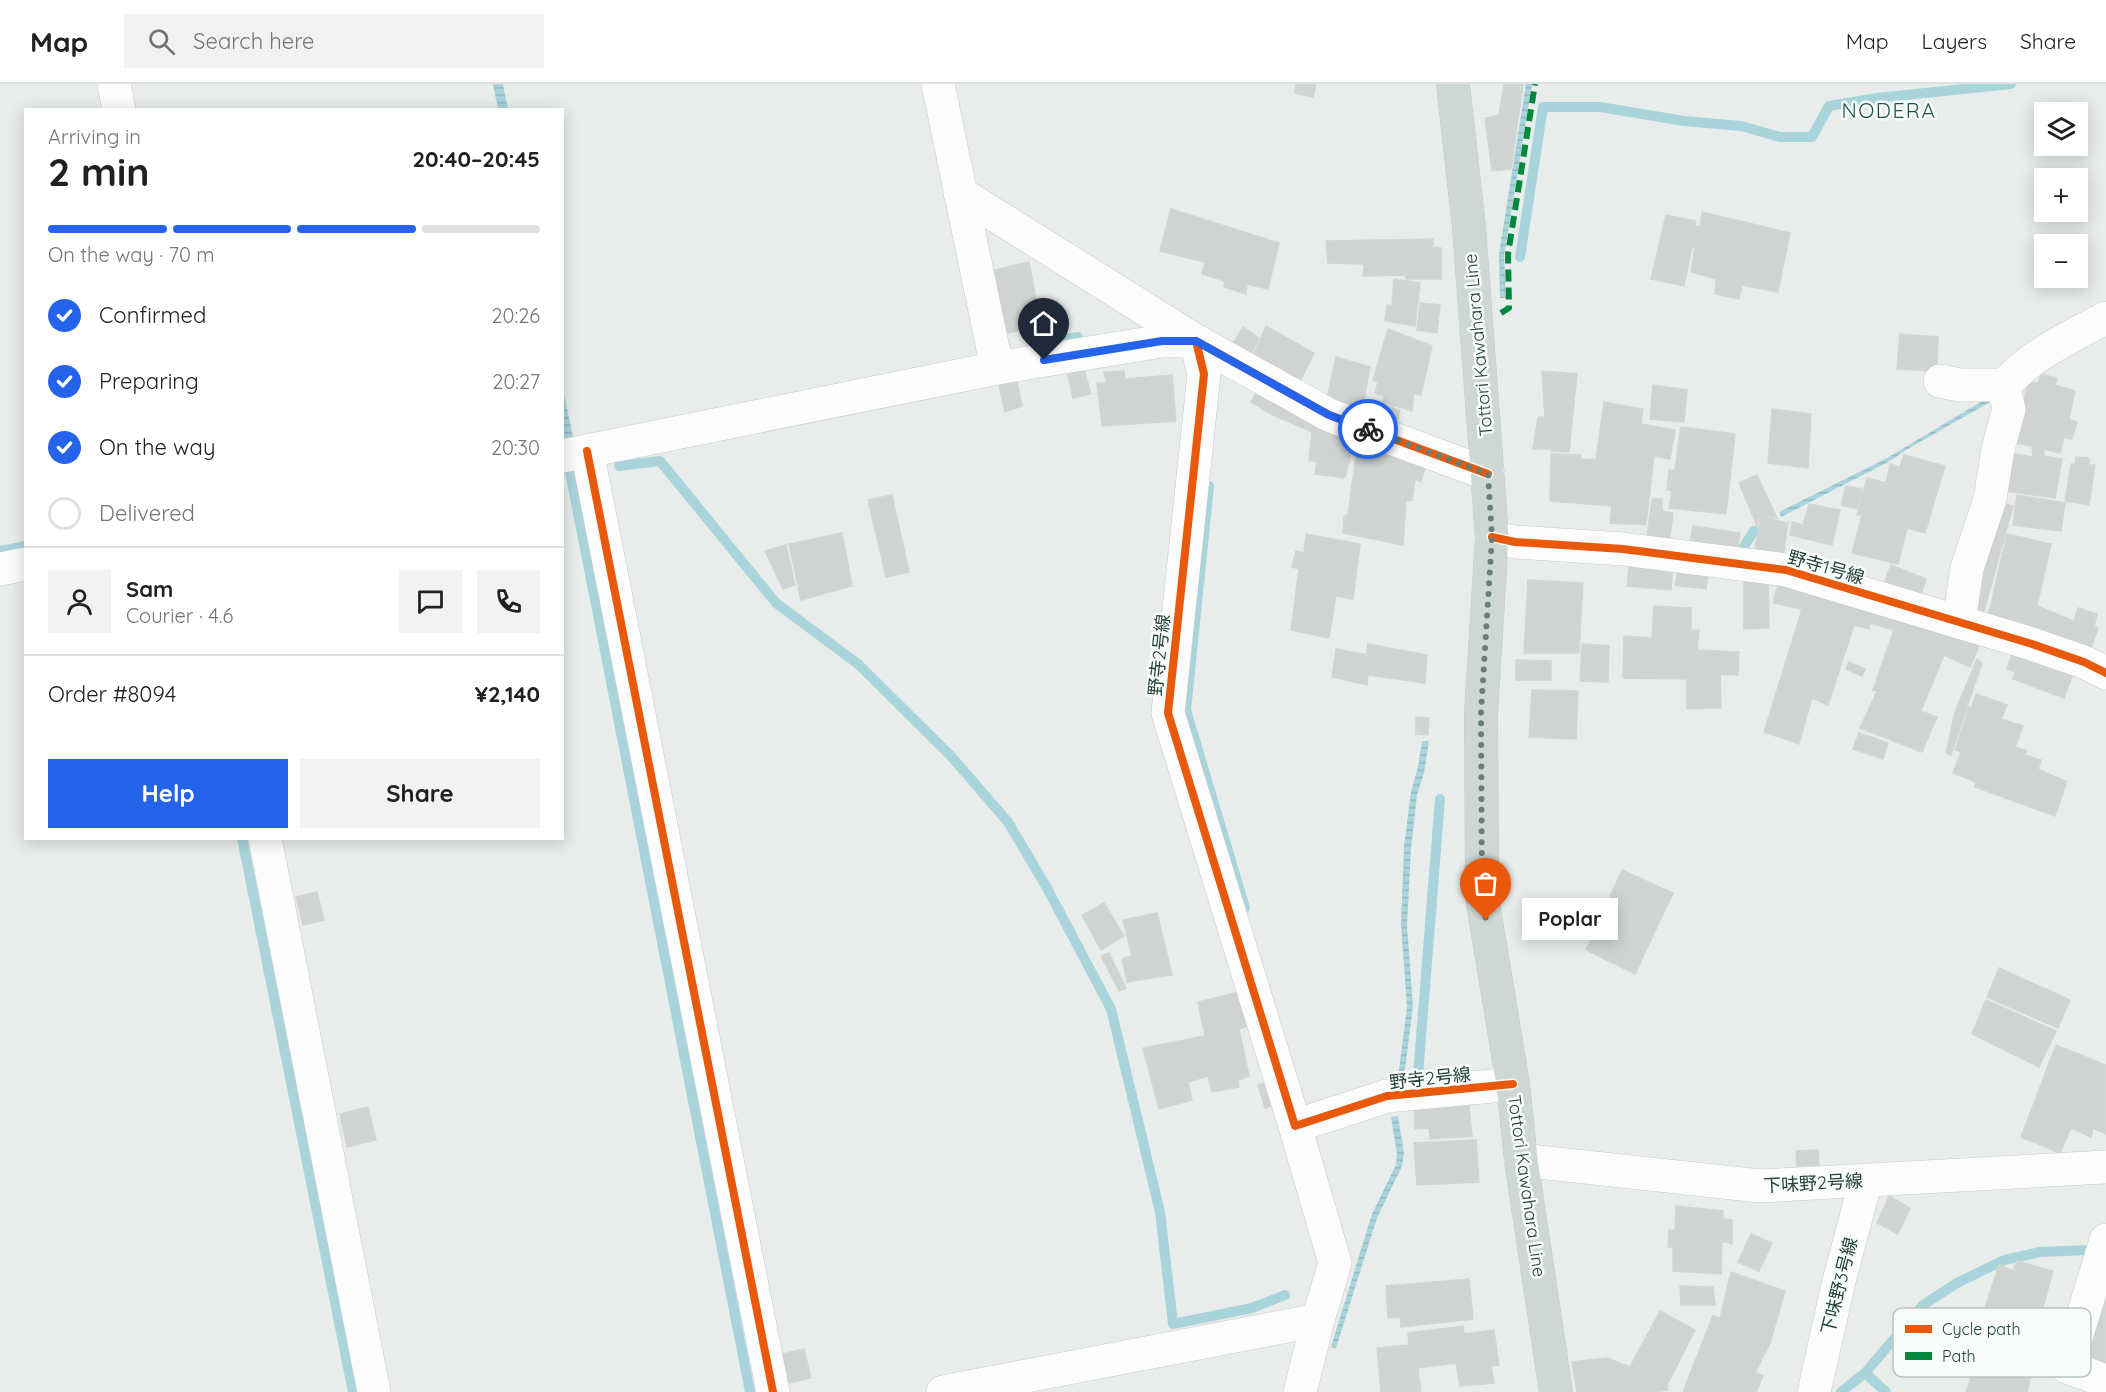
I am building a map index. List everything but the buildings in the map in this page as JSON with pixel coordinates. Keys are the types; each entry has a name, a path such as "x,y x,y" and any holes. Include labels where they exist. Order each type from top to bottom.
{"main road":[{"name":"Tottori Kawahara Line","path":"1453,84 1469,227 1492,537 1481,713 1482,897 1513,1084 1521,1160 1556,1392"}],"street":[{"path":"114,84 119,108"},
{"path":"938,84 997,368"},
{"path":"960,193 1196,341 1329,415 1488,474"},
{"path":"1959,622 1967,568 1990,499 1998,449 2009,409 2004,388 2009,379 2034,360 2076,333 2106,318"},
{"path":"773,1392 575,454 997,368 1162,341 1196,341"},
{"name":"野寺2号線","path":"1196,341 1204,374 1168,713 1295,1126 1387,1096 1513,1084"},
{"path":"1940,381 1960,385 2006,385"},
{"name":"野寺1号線","path":"1492,537 1515,542 1623,549 1786,570 2052,651 2084,662 2106,673"},
{"path":"0,569 24,564"},
{"path":"265,840 374,1392"},
{"path":"1295,1126 1335,1263 1300,1392"},
{"name":"下味野2号線","path":"1521,1160 1760,1186 2106,1167"},
{"name":"下味野3号線","path":"1814,1392 1839,1281 1866,1180"},
{"path":"2085,1308 2106,1240"},
{"path":"943,1392 1318,1320"},
{"path":"2063,1379 2106,1381"}],"water":[{"path":"493,84 503,84 508,108 498,108"},
{"path":"1526,84 1532,84 1504,256 1506,298 1500,298 1499,254"},
{"path":"564,394 573,437 564,439"},
{"path":"1994,394 1997,398 1890,461 1781,517 1779,512 1887,458"},
{"path":"1422,741 1429,741 1424,773 1417,795 1411,848 1407,926 1413,1006 1404,1077 1398,1077 1407,1007 1401,924 1404,846 1411,792"},
{"path":"1398,1116 1404,1153 1402,1166 1377,1218 1336,1348 1331,1347 1372,1214 1396,1165 1397,1154 1391,1117"}],"waterway":[{"path":"1520,257 1543,107 1600,107 1684,121 1741,126 1780,137 1812,137 1829,106 1877,98 2011,84"},
{"path":"1039,345 1078,337"},
{"path":"619,466 660,461 776,603 858,664 950,755 1008,822 1047,888 1111,1009 1160,1212 1173,1324 1252,1308 1285,1295"},
{"path":"570,472 750,1392"},
{"path":"1209,486 1186,710 1245,908"},
{"path":"1737,557 1754,531"},
{"path":"0,551 24,546"},
{"path":"1418,1075 1440,799"},
{"path":"242,840 353,1392"},
{"path":"1920,1308 1957,1283 2004,1260 2040,1252 2089,1250"},
{"path":"1841,1392 1865,1373 1893,1340"},
{"path":"1865,1373 1886,1392"}],"marked path":[{"path":"1501,313 1509,308 1508,254 1535,84"}],"cycle path":[{"path":"1488,474 1329,415 1196,341 1204,374 1168,713 1295,1126 1387,1096 1513,1084"},
{"path":"587,451 773,1392"},
{"path":"1492,537 1515,542 1623,549 1786,570 2032,644 2084,662 2106,673"}],"way so far":[{"path":"1368,429 1488,474 1492,537 1481,713 1482,897 1486,920"}],"place":[{"name":"Poplar","path":"1486,920"}],"district":[{"name":"NODERA","path":"1889,110"}],"route":[{"path":"1044,360 1162,341 1196,341 1329,415 1368,429"}]}
